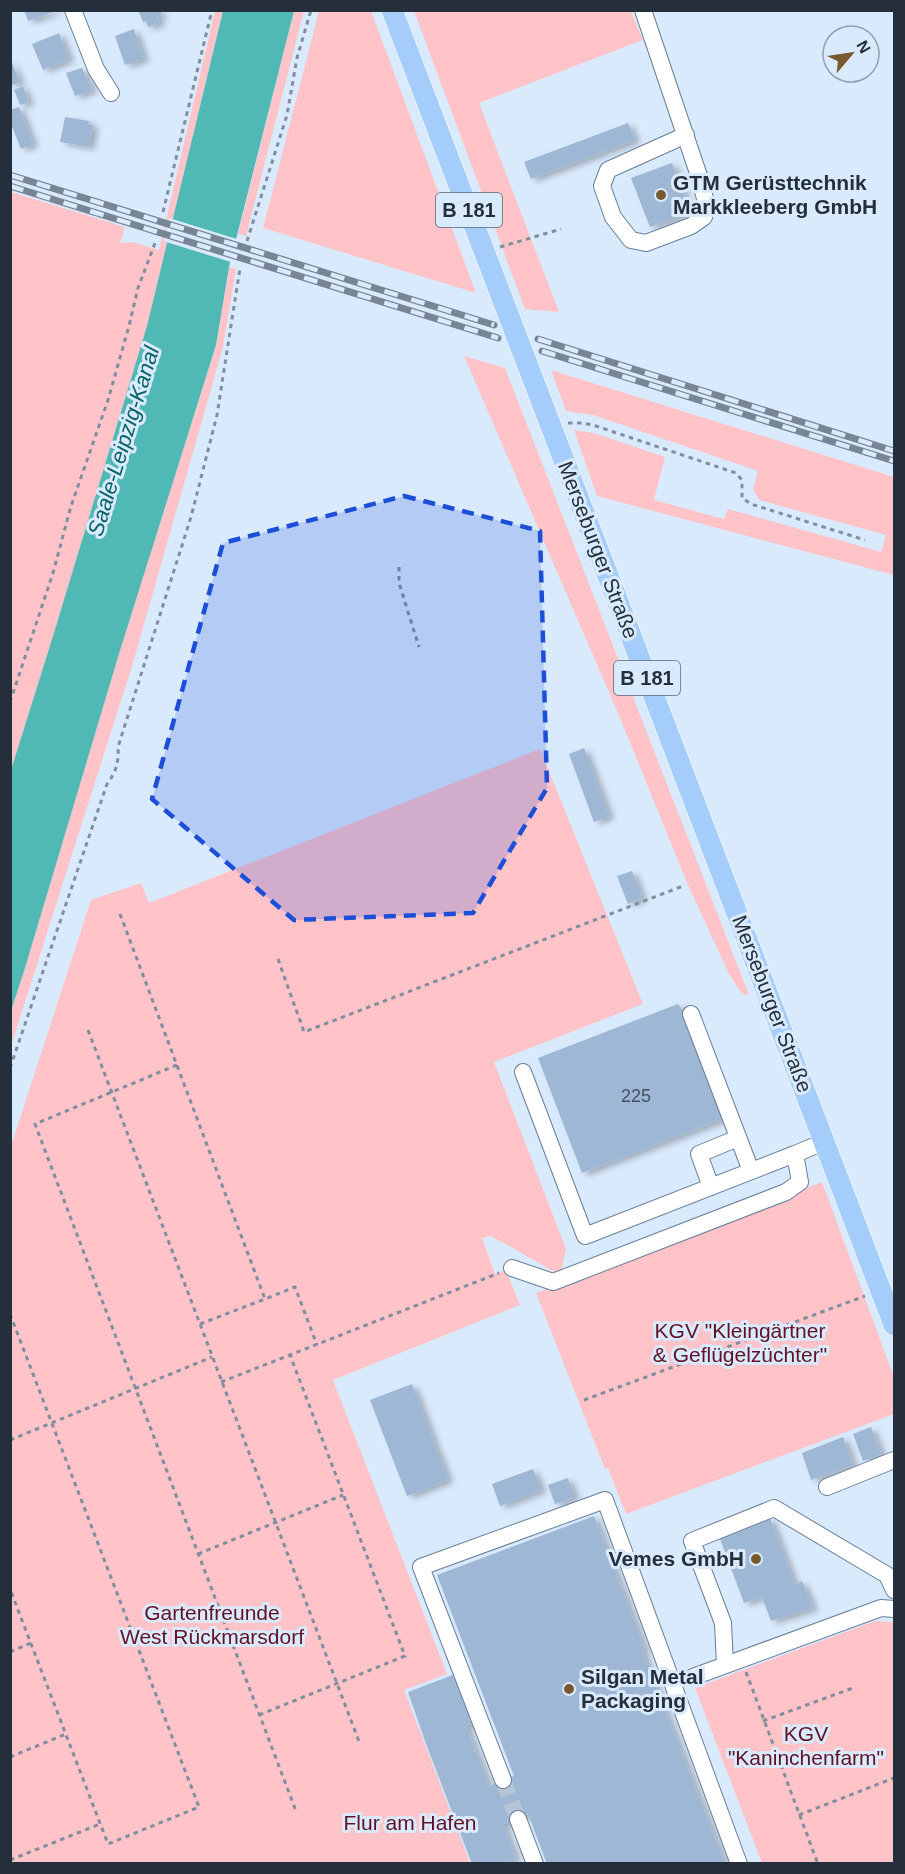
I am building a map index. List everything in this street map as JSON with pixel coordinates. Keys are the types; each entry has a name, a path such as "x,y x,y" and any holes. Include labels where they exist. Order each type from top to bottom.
{"main road":[{"name":"Merseburger Straße","path":"392,10 894,1325"}],"street":[{"path":"73,10 96,69 111,93"},
{"path":"643,10 686,135 706,206 704,217 690,226 646,243 631,240 613,217 602,186 608,170 686,135"},
{"path":"691,1014 751,1171"},
{"path":"523,1072 585,1236 824,1142"},
{"path":"711,1187 699,1154 738,1138"},
{"path":"512,1268 553,1282 786,1192 800,1182 795,1154"},
{"path":"827,1487 894,1460"},
{"path":"503,1780 421,1567 605,1500 739,1863"},
{"path":"733,1662 723,1623 692,1541 774,1508 887,1575 894,1590"},
{"path":"693,1677 881,1608 894,1609"},
{"path":"518,1819 535,1863"}],"path":[{"path":"163,212 212,10"},
{"path":"247,241 287,115 297,58 311,10"},
{"path":"499,248 561,229"},
{"path":"10,702 53,573 71,506 108,400 138,288 155,243"},
{"path":"10,1068 107,784 114,775 119,761 118,747 191,517 217,415 240,268"},
{"path":"551,427 571,422 593,425 736,473 742,480 742,498 751,504 865,540"},
{"path":"399,567 399,583 419,646"},
{"path":"278,959 304,1032 683,886"},
{"path":"120,914 265,1299"},
{"path":"88,1030 360,1744"},
{"path":"177,1065 34,1124 296,1811"},
{"path":"221,1382 512,1268"},
{"path":"200,1324 295,1287 317,1345"},
{"path":"584,1400 881,1290"},
{"path":"10,1314 199,1807 108,1844 10,1589"},
{"path":"259,1715 405,1656 290,1355"},
{"path":"10,1440 212,1357"},
{"path":"198,1554 343,1495"},
{"path":"10,1652 31,1643"},
{"path":"733,1662 763,1721 818,1863"},
{"path":"763,1721 853,1688"},
{"path":"10,1756 66,1734"},
{"path":"799,1815 894,1778"},
{"path":"10,1860 100,1824"}],"highlighted area":[{"path":"404,496 540,531 547,788 473,913 294,920 152,799 223,543"}],"green space":[{"path":"215,11 223,11 147,326 11,770 11,192 125,227 120,243 132,242 159,250"},
{"path":"294,11 304,11 246,236 238,234"},
{"path":"319,11 371,11 476,293 263,228"},
{"path":"414,11 631,11 643,40 479,103 559,312 525,309"},
{"path":"229,267 236,269 223,347 133,663 11,1046 11,1011 118,657 216,345"},
{"path":"464,356 505,368 749,995 740,991 729,974 688,885 620,718"},
{"path":"551,370 894,477 894,575 597,496 574,430 594,433 665,457 654,500 724,519 728,509 881,552 886,535 759,500 753,489 758,471 593,415 566,411"},
{"name":"Gartenfreunde West Rückmarsdorf","path":"540,749 643,1004 494,1062 566,1249 560,1275 491,1236 482,1238 495,1274 506,1270 520,1305 333,1380 447,1674 404,1690 470,1863 11,1864 11,1146 91,900 141,883 149,903"},
{"name":"KGV \"Kleingärtner & Geflügelzüchter\"","path":"822,1182 894,1377 894,1414 626,1514 608,1468 605,1469 536,1293"},
{"name":"KGV \"Kaninchenfarm\"","path":"875,1621 894,1622 894,1863 762,1863 695,1688"}],"water":[{"name":"Saale-Leipzig-Kanal","path":"223,11 294,11 229,267 216,345 118,657 11,1011 11,770 147,326"}],"pier":[{"path":"169,218 240,240 234,263 163,241"}],"building":[{"path":"24,10 56,10 56,11 28,21"},
{"path":"138,10 160,10 162,15 157,16 160,23 148,27"},
{"path":"134,29 144,59 125,65 115,36"},
{"path":"59,33 69,59 43,70 32,44"},
{"path":"10,58 20,82 10,86"},
{"path":"82,68 92,90 75,96 66,73"},
{"path":"23,86 29,102 20,105 14,90"},
{"path":"19,107 33,144 21,149 10,121 10,110"},
{"path":"65,117 89,121 88,124 93,125 89,147 60,142"},
{"path":"628,123 635,140 531,179 524,162"},
{"name":"GTM Gerüsttechnik Markkleeberg GmbH","path":"672,163 691,212 650,227 631,178"},
{"path":"584,748 609,816 594,822 569,754"},
{"path":"632,871 642,898 628,904 617,876"},
{"path":"678,1004 687,1016 698,1045 699,1061 709,1073 721,1104 722,1119 582,1173 538,1058"},
{"path":"412,1384 448,1480 407,1496 370,1400"},
{"path":"871,1427 881,1454 863,1461 853,1434"},
{"path":"843,1437 853,1465 811,1480 802,1453"},
{"path":"533,1469 541,1490 500,1506 492,1484"},
{"path":"568,1478 574,1497 555,1504 548,1485"},
{"name":"Silgan Metal Packaging","path":"594,1516 645,1650 642,1651 725,1864 547,1864 528,1814 503,1824 516,1859 503,1864 472,1864 425,1741 408,1692 453,1675 471,1723 466,1726 489,1786 514,1776 437,1575"},
{"name":"Vemes GmbH","path":"770,1518 795,1585 802,1581 813,1608 771,1621 762,1597 744,1603 719,1536"}],"tunnel":[{"path":"503,1780 518,1819"}],"railway":[{"path":"10,175 494,325"},
{"path":"10,186 498,338"},
{"path":"538,339 894,451"},
{"path":"542,351 894,461"}],"place":[{"name":"GTM Gerüsttechnik Markkleeberg GmbH","path":"661,195"},
{"name":"Vemes GmbH","path":"756,1559"},
{"name":"Silgan Metal Packaging","path":"569,1689"}],"park label":[{"name":"Flur am Hafen","path":"410,1823"}]}
